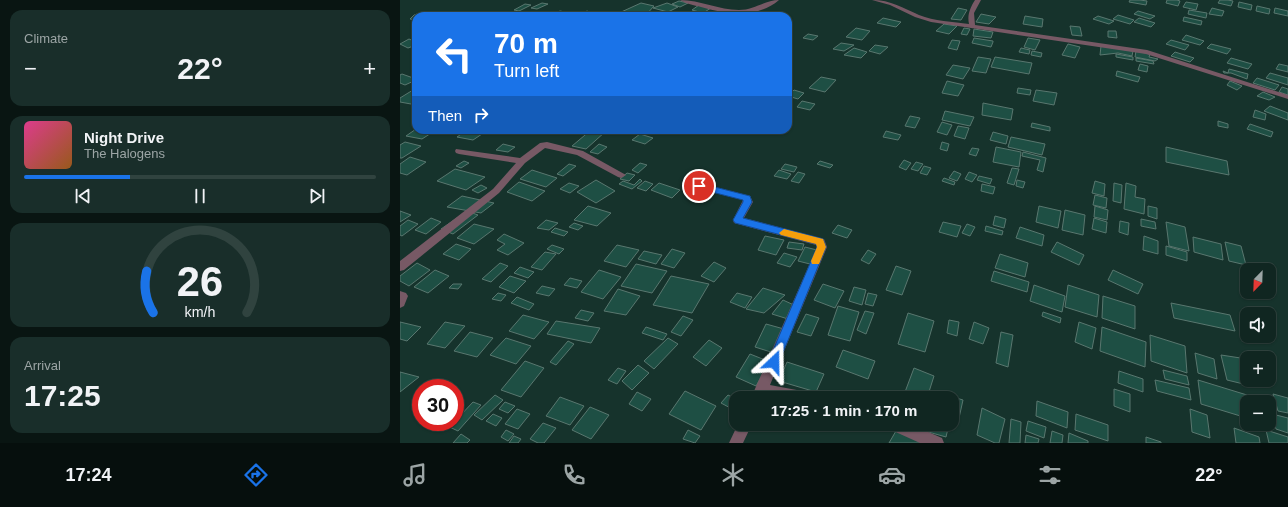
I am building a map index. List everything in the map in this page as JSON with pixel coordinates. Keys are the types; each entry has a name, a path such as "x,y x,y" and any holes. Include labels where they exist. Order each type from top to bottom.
{"street":[{"path":"683,0 736,12"},
{"path":"747,12 764,8 776,0"},
{"path":"875,0 892,4 917,16 972,27 1148,52 1288,97"},
{"path":"972,27 970,21 971,12 978,0"},
{"path":"400,268 496,191 522,161 543,145 580,153 621,175"},
{"path":"459,151 522,161"},
{"path":"699,186 746,198 748,202 738,220 820,242 822,247 761,391"},
{"path":"400,296 402,296 400,304"},
{"path":"736,443 742,431"},
{"path":"910,431 937,443"}],"building":[{"path":"1130,0 1147,1 1146,5 1129,2"},
{"path":"1167,0 1180,1 1178,6 1166,3"},
{"path":"1220,0 1233,1 1231,6 1218,3"},
{"path":"679,1 688,3 680,7 672,4"},
{"path":"1186,2 1198,4 1196,10 1183,7"},
{"path":"1239,2 1252,5 1251,10 1238,7"},
{"path":"542,3 548,4 537,9 531,8"},
{"path":"641,3 654,6 649,12 621,12"},
{"path":"667,3 678,7 668,12 653,8"},
{"path":"525,4 531,5 519,11 514,10"},
{"path":"699,5 711,8 705,12 692,10"},
{"path":"1257,6 1270,9 1269,14 1256,11"},
{"path":"958,8 967,10 961,20 951,19"},
{"path":"1212,8 1224,11 1222,16 1209,14"},
{"path":"1275,8 1288,11 1288,16 1274,13"},
{"path":"1189,10 1207,13 1206,18 1188,14"},
{"path":"1138,11 1155,16 1150,19 1134,14"},
{"path":"981,14 996,17 989,24 976,22"},
{"path":"1118,15 1134,20 1130,24 1113,19"},
{"path":"1025,16 1043,19 1042,27 1023,24"},
{"path":"1098,16 1114,21 1109,24 1093,19"},
{"path":"1184,17 1202,21 1201,25 1183,21"},
{"path":"883,18 901,22 896,27 877,23"},
{"path":"1139,18 1155,23 1151,27 1134,22"},
{"path":"944,24 957,26 949,34 936,31"},
{"path":"1070,26 1080,27 1082,36 1072,35"},
{"path":"856,28 870,31 862,40 846,37"},
{"path":"964,28 970,29 967,35 961,34"},
{"path":"974,29 993,32 991,38 973,36"},
{"path":"1108,31 1116,31 1117,38 1108,37"},
{"path":"808,34 818,36 813,40 803,38"},
{"path":"1186,35 1204,41 1200,45 1182,40"},
{"path":"974,38 993,42 991,47 972,43"},
{"path":"1028,38 1040,40 1035,50 1024,47"},
{"path":"409,39 412,40 412,46 408,48 400,44"},
{"path":"952,40 960,41 957,50 948,48"},
{"path":"1171,40 1189,45 1185,50 1166,44"},
{"path":"841,43 854,45 844,51 833,49"},
{"path":"1068,44 1080,47 1075,58 1062,55"},
{"path":"1211,44 1231,49 1227,54 1207,48"},
{"path":"875,45 888,47 880,54 869,51"},
{"path":"1101,46 1133,51 1132,56 1118,53 1100,55"},
{"path":"854,48 867,52 861,58 844,55"},
{"path":"1021,48 1030,50 1029,54 1019,52"},
{"path":"1032,51 1042,53 1041,57 1031,55"},
{"path":"1136,51 1150,54 1149,57 1158,59 1155,61 1135,57"},
{"path":"1175,52 1194,58 1190,62 1171,56"},
{"path":"1116,54 1133,57 1133,60 1116,57"},
{"path":"978,57 991,59 986,73 972,71"},
{"path":"995,57 1032,63 1029,74 991,67"},
{"path":"1136,58 1153,61 1154,64 1136,61"},
{"path":"1231,58 1252,64 1248,69 1227,63"},
{"path":"1140,64 1148,66 1147,72 1138,70"},
{"path":"1279,64 1288,66 1288,72 1276,69"},
{"path":"953,65 970,68 963,79 946,75"},
{"path":"1229,69 1248,74 1247,79 1228,73"},
{"path":"1117,71 1140,77 1138,82 1116,76"},
{"path":"1270,73 1288,78 1288,85 1266,78"},
{"path":"402,74 412,78 412,82 405,85 400,83 400,75"},
{"path":"821,77 836,80 825,92 809,88"},
{"path":"1257,78 1279,85 1275,90 1253,83"},
{"path":"947,81 964,85 958,96 942,93"},
{"path":"1230,81 1242,86 1237,90 1227,85"},
{"path":"1282,87 1288,89 1288,95 1279,92"},
{"path":"1018,88 1031,90 1030,95 1017,93"},
{"path":"794,90 804,93 798,99 792,97 792,92"},
{"path":"1036,90 1057,93 1054,105 1033,101"},
{"path":"412,91 412,103 400,102 400,98"},
{"path":"1263,92 1275,97 1269,100 1257,96"},
{"path":"802,101 815,104 810,110 797,107"},
{"path":"983,103 1013,109 1011,120 982,115"},
{"path":"1270,106 1288,113 1288,120 1264,111"},
{"path":"1255,110 1266,114 1265,120 1253,117"},
{"path":"945,111 974,117 970,126 942,120"},
{"path":"910,116 920,118 915,128 905,126"},
{"path":"1218,121 1228,124 1228,128 1218,126"},
{"path":"942,122 952,125 947,135 937,132"},
{"path":"1032,123 1050,127 1050,131 1031,127"},
{"path":"1250,124 1273,132 1271,137 1247,129"},
{"path":"958,126 969,128 965,139 954,136"},
{"path":"886,131 901,135 898,140 883,137"},
{"path":"412,132 412,134 430,134 422,139 406,136"},
{"path":"993,132 1008,136 1006,144 990,140"},
{"path":"461,134 482,134 473,140 457,137"},
{"path":"586,134 603,134 586,149 572,146"},
{"path":"640,134 653,138 645,144 632,140"},
{"path":"1011,137 1045,144 1042,155 1008,147"},
{"path":"405,142 421,146 400,158 400,145"},
{"path":"942,142 949,144 947,151 940,149"},
{"path":"503,144 515,147 508,152 496,150"},
{"path":"599,144 607,147 598,154 590,152"},
{"path":"996,147 1021,152 1019,167 993,162"},
{"path":"1166,147 1227,161 1229,175 1166,162"},
{"path":"972,148 979,149 976,156 969,154"},
{"path":"1023,152 1046,158 1043,172 1037,170 1040,160 1022,156"},
{"path":"410,157 426,162 407,175 400,173 400,164"},
{"path":"904,160 911,163 906,170 899,167"},
{"path":"464,161 469,163 461,168 456,166"},
{"path":"820,161 833,165 830,168 817,164"},
{"path":"916,162 923,164 918,171 911,169"},
{"path":"640,163 647,165 638,173 632,170"},
{"path":"569,164 576,166 563,176 557,174"},
{"path":"785,164 797,167 794,172 781,169"},
{"path":"924,166 931,168 927,175 920,173"},
{"path":"1012,168 1019,169 1014,185 1007,183"},
{"path":"455,169 485,177 466,190 437,181"},
{"path":"532,170 557,178 546,187 520,179"},
{"path":"779,170 791,174 787,179 774,176"},
{"path":"954,171 961,174 957,181 949,178"},
{"path":"798,172 805,174 799,183 791,181"},
{"path":"969,172 977,175 972,182 965,179"},
{"path":"627,173 635,175 629,181 620,179"},
{"path":"979,176 992,179 990,184 977,180"},
{"path":"944,178 955,182 954,185 942,181"},
{"path":"640,179 642,181 632,189 619,184 623,181 634,185"},
{"path":"596,180 615,191 596,203 577,192"},
{"path":"1017,180 1025,182 1023,188 1016,186"},
{"path":"645,181 653,184 646,191 637,188"},
{"path":"1095,181 1105,184 1104,196 1092,193"},
{"path":"519,182 545,191 532,201 507,192"},
{"path":"569,183 579,186 570,193 560,189"},
{"path":"659,183 680,190 672,198 651,190"},
{"path":"1114,183 1122,185 1121,203 1113,201"},
{"path":"1126,183 1136,186 1135,197 1145,199 1144,214 1124,209"},
{"path":"982,184 995,187 993,194 981,191"},
{"path":"481,185 487,188 478,193 472,190"},
{"path":"1095,195 1107,198 1106,208 1093,205"},
{"path":"462,196 494,203 481,213 447,207"},
{"path":"588,206 611,213 597,226 574,220"},
{"path":"1039,206 1061,211 1058,228 1036,222"},
{"path":"1095,206 1108,210 1107,220 1094,217"},
{"path":"1148,206 1157,208 1157,219 1148,216"},
{"path":"1065,210 1085,215 1083,235 1062,230"},
{"path":"400,211 411,215 400,222"},
{"path":"467,211 478,215 453,234 441,229"},
{"path":"995,216 1006,219 1004,228 993,225"},
{"path":"431,218 441,222 426,234 415,230"},
{"path":"1094,218 1107,222 1106,233 1092,229"},
{"path":"1141,219 1155,222 1156,229 1141,226"},
{"path":"408,220 418,224 402,236 400,235 400,226"},
{"path":"546,220 558,223 549,230 537,228"},
{"path":"1120,221 1129,223 1128,235 1119,232"},
{"path":"943,222 961,226 957,237 939,232"},
{"path":"1166,222 1185,227 1189,251 1169,246"},
{"path":"574,223 583,226 578,230 569,227"},
{"path":"474,224 494,229 474,244 457,238"},
{"path":"967,224 975,227 970,236 962,233"},
{"path":"838,225 852,230 847,238 832,233"},
{"path":"986,226 1003,231 1002,235 985,231"},
{"path":"1020,227 1044,235 1042,246 1016,238"},
{"path":"555,228 568,232 564,236 551,232"},
{"path":"504,234 524,243 508,255 497,250 505,244 497,240"},
{"path":"765,236 784,240 776,255 758,250"},
{"path":"1144,236 1158,241 1158,254 1143,250"},
{"path":"1193,237 1221,244 1223,260 1194,252"},
{"path":"789,242 804,244 802,250 787,248"},
{"path":"1057,242 1084,255 1079,265 1051,252"},
{"path":"1225,242 1241,246 1245,263 1240,264 1229,261"},
{"path":"456,244 471,249 459,260 443,254"},
{"path":"552,245 564,249 559,254 547,249"},
{"path":"617,245 639,250 626,267 604,261"},
{"path":"1166,246 1187,252 1187,261 1166,255"},
{"path":"805,247 817,250 810,264 798,261"},
{"path":"672,249 685,253 674,268 661,264"},
{"path":"868,250 876,254 869,264 861,260"},
{"path":"644,251 662,255 656,264 638,259"},
{"path":"545,252 556,254 542,270 531,267"},
{"path":"784,253 797,257 790,267 777,263"},
{"path":"1000,254 1028,263 1025,277 995,268"},
{"path":"714,262 726,268 714,282 701,276"},
{"path":"417,263 430,270 409,286 400,281 400,276"},
{"path":"500,263 508,266 491,282 482,279"},
{"path":"636,264 667,271 652,293 621,286"},
{"path":"896,266 911,271 902,295 886,290"},
{"path":"520,267 534,272 528,278 514,273"},
{"path":"435,270 449,276 428,293 414,287"},
{"path":"599,270 621,277 603,299 581,292"},
{"path":"1113,270 1143,284 1138,294 1108,280"},
{"path":"994,271 1029,282 1027,292 991,281"},
{"path":"510,276 526,281 514,293 499,287"},
{"path":"671,276 709,284 692,313 653,305"},
{"path":"570,278 582,281 577,288 564,285"},
{"path":"453,284 462,284 458,289 449,288"},
{"path":"823,284 844,291 835,308 814,300"},
{"path":"1034,285 1065,296 1062,312 1030,301"},
{"path":"1068,285 1099,295 1097,317 1065,307"},
{"path":"542,286 555,289 549,296 536,293"},
{"path":"854,287 866,290 862,305 849,301"},
{"path":"763,288 785,295 764,313 746,309"},
{"path":"618,289 640,296 626,315 604,311"},
{"path":"498,293 506,295 501,301 492,299"},
{"path":"737,293 752,297 745,308 730,302"},
{"path":"868,293 877,295 873,306 865,304"},
{"path":"1103,296 1135,306 1135,329 1102,318"},
{"path":"517,297 534,304 529,310 511,303"},
{"path":"783,300 796,306 788,319 772,314"},
{"path":"1171,303 1230,315 1235,331 1174,318"},
{"path":"838,306 859,312 850,341 828,335"},
{"path":"581,310 594,313 588,321 575,318"},
{"path":"865,311 874,313 866,334 857,330"},
{"path":"1043,312 1061,318 1060,323 1042,316"},
{"path":"908,313 934,321 925,352 898,344"},
{"path":"806,314 819,318 811,336 797,332"},
{"path":"523,315 549,322 534,339 509,331"},
{"path":"683,316 693,320 681,336 671,332"},
{"path":"949,320 959,322 957,336 947,333"},
{"path":"556,321 600,328 591,343 547,334"},
{"path":"400,322 421,327 407,341 400,339"},
{"path":"445,322 465,326 445,348 427,344"},
{"path":"974,322 989,328 983,344 969,339"},
{"path":"1079,322 1096,328 1092,349 1075,342"},
{"path":"766,324 784,329 774,353 755,347"},
{"path":"646,327 667,334 663,340 642,333"},
{"path":"1102,327 1146,342 1145,367 1100,351"},
{"path":"470,332 493,338 477,357 454,351"},
{"path":"1001,332 1013,335 1008,367 996,363"},
{"path":"1150,335 1185,346 1187,373 1151,361"},
{"path":"506,338 531,346 516,364 490,355"},
{"path":"668,338 678,344 654,369 644,361"},
{"path":"709,340 722,348 706,366 693,357"},
{"path":"568,341 574,344 556,365 550,362"},
{"path":"843,350 875,361 868,379 836,367"},
{"path":"1195,353 1214,359 1217,379 1198,373"},
{"path":"750,354 770,362 756,386 736,377"},
{"path":"1221,355 1240,358 1240,383 1227,380"},
{"path":"525,361 544,368 521,397 501,390"},
{"path":"787,362 824,374 816,391 779,381"},
{"path":"638,365 649,373 632,390 622,381"},
{"path":"618,368 626,371 617,384 608,380"},
{"path":"914,368 934,376 929,391 905,391"},
{"path":"1163,370 1187,376 1189,385 1165,379"},
{"path":"1119,371 1143,379 1143,392 1118,383"},
{"path":"400,372 419,377 416,379 412,379 412,383 400,392"},
{"path":"1155,380 1189,388 1191,400 1157,391"},
{"path":"1198,380 1247,395 1240,395 1240,416 1201,404"},
{"path":"1114,389 1130,394 1130,412 1114,406"},
{"path":"685,391 716,406 701,430 669,414"},
{"path":"637,392 651,399 642,411 629,404"},
{"path":"1273,394 1288,398 1288,413 1278,411 1276,395"},
{"path":"495,395 503,400 482,420 474,415"},
{"path":"728,395 729,396 729,407 721,403"},
{"path":"560,397 584,406 570,425 546,416"},
{"path":"959,399 963,400 959,418"},
{"path":"1037,401 1068,412 1067,428 1036,416"},
{"path":"473,402 481,405 464,424 464,412"},
{"path":"505,402 515,406 508,413 499,409"},
{"path":"590,407 609,415 591,439 572,430"},
{"path":"982,408 1005,419 999,443 995,443 977,435"},
{"path":"517,409 530,414 518,429 505,424"},
{"path":"1190,409 1207,415 1210,438 1192,432"},
{"path":"493,414 502,418 496,426 486,421"},
{"path":"1076,414 1108,425 1108,441 1075,430"},
{"path":"1276,415 1288,418 1288,433 1276,429"},
{"path":"1011,419 1021,422 1020,443 1009,443"},
{"path":"1028,421 1046,427 1044,438 1026,431"},
{"path":"543,423 556,428 544,443 538,443 530,439"},
{"path":"1234,428 1259,437 1260,443 1236,443"},
{"path":"506,430 514,434 508,441 501,437"},
{"path":"688,430 700,436 695,443 683,439"},
{"path":"896,431 924,431 930,443 889,443"},
{"path":"925,431 947,431 946,437"},
{"path":"1052,431 1063,435 1062,443 1050,443"},
{"path":"1266,431 1288,437 1288,443 1269,443"},
{"path":"1069,433 1088,441 1088,443 1068,443"},
{"path":"461,434 470,440 467,443 453,443"},
{"path":"1026,435 1039,439 1038,443 1025,443"},
{"path":"514,436 521,439 518,443 509,443"},
{"path":"1146,437 1161,442 1161,443 1146,443"}],"slow traffic":[{"path":"784,233 820,242 822,247 816,261"}],"route":[{"path":"699,186 746,198 748,202 739,215 738,220 820,242 822,247 774,362"}]}
